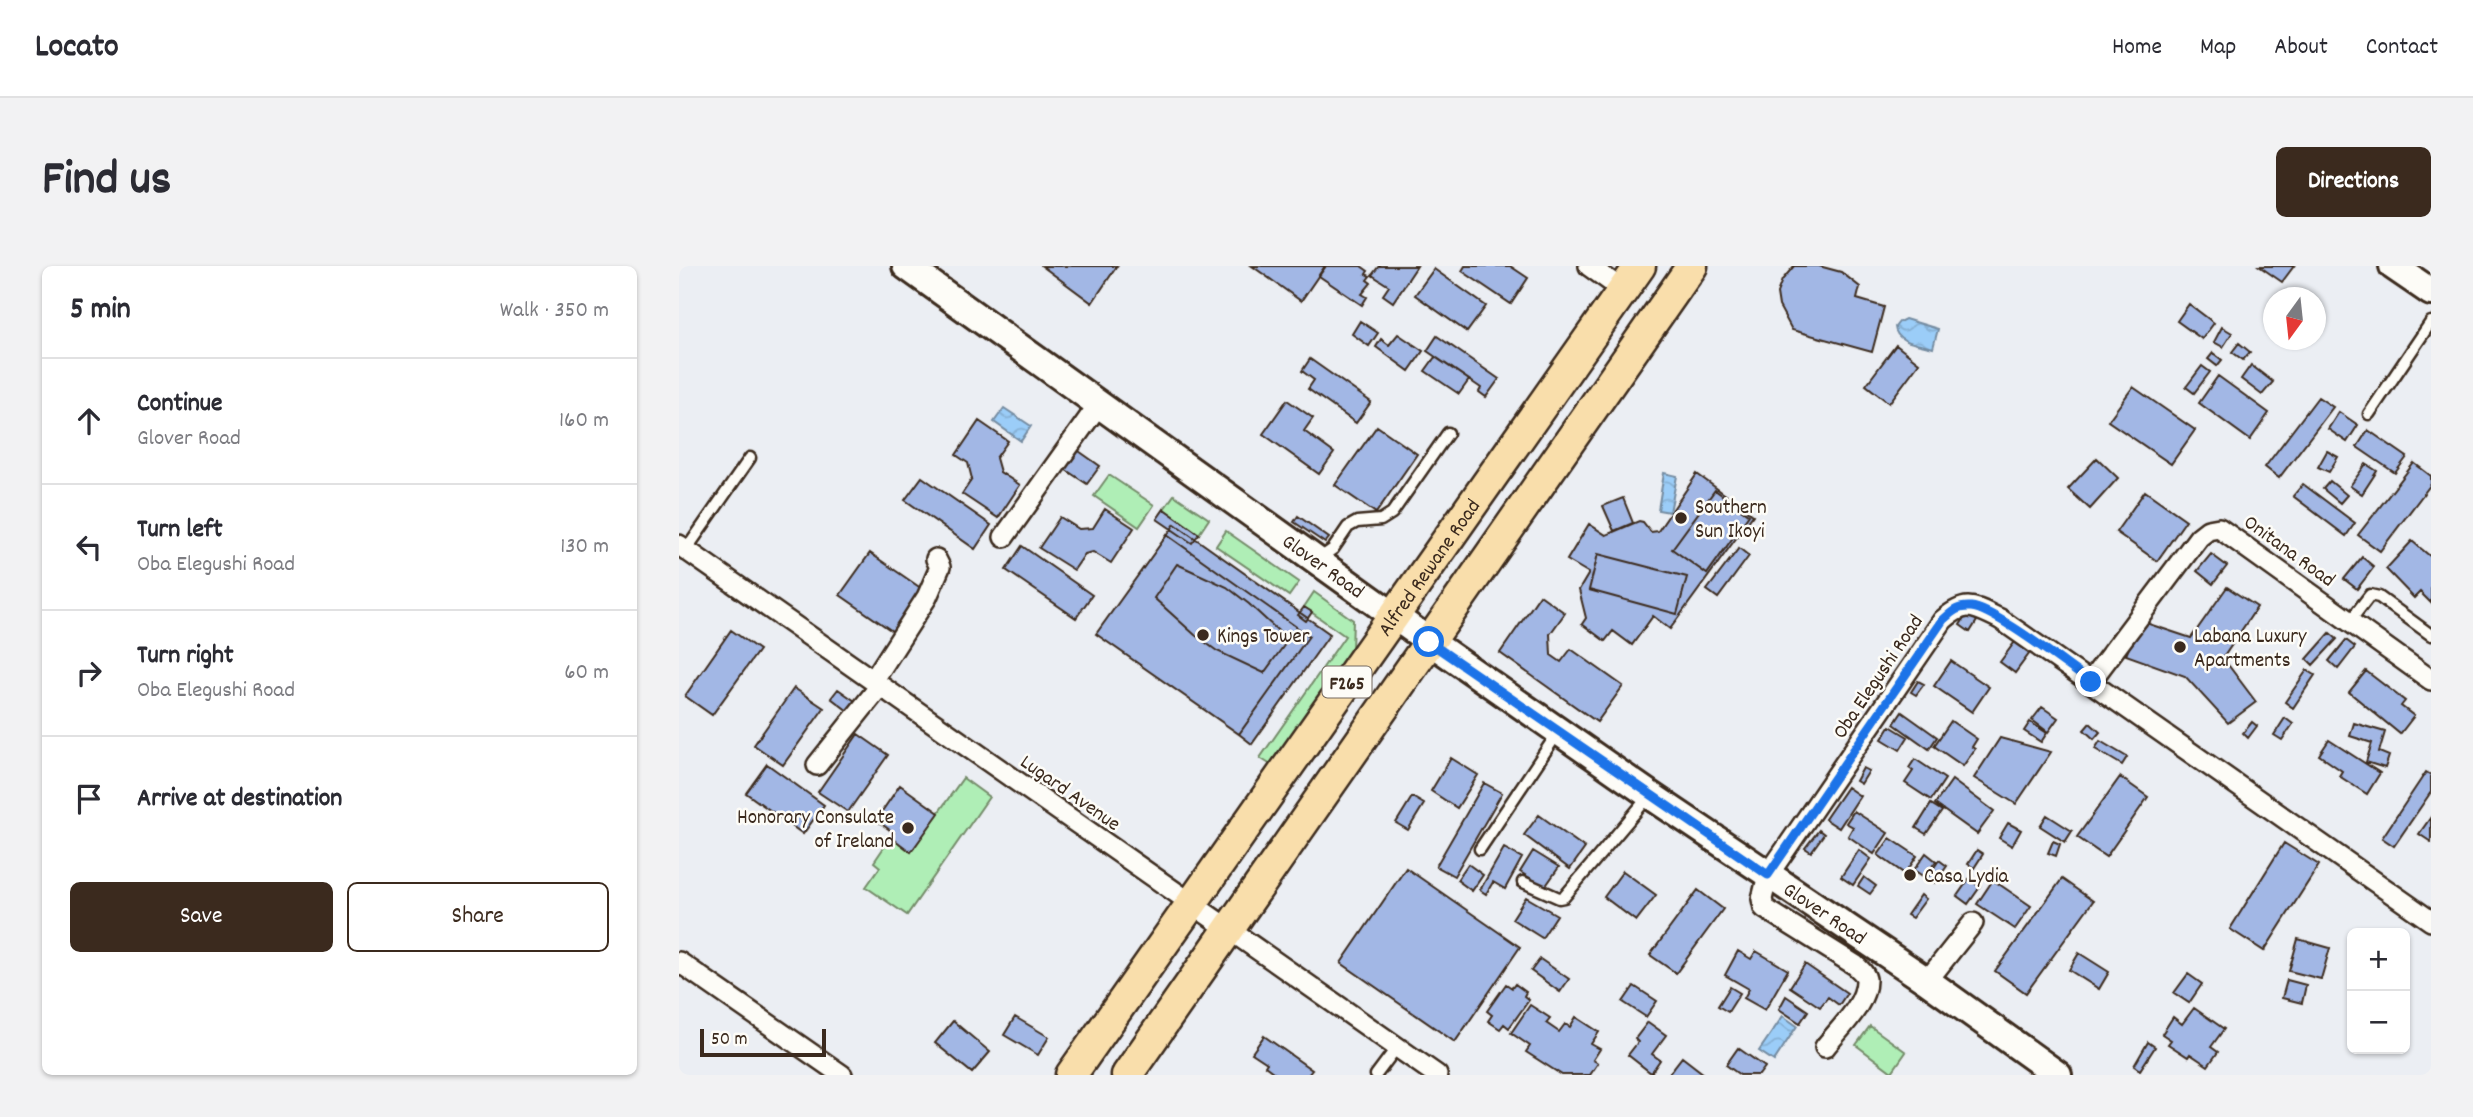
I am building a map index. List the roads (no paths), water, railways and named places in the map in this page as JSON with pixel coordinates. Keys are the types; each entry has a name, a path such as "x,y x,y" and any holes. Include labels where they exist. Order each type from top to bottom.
{"main road":[{"name":"Alfred Rewane Road","path":"1071,1075 1640,266"},
{"name":"F265","path":"1127,1075 1692,266"},
{"path":"1576,356 1606,391"}],"street":[{"name":"Glover Road","path":"906,266 1429,642 1927,981 2058,1075"},
{"path":"1590,266 1624,291"},
{"path":"2393,266 2425,285"},
{"path":"1004,537 1099,404"},
{"name":"Onitana Road","path":"2091,682 2199,537 2208,530 2220,528 2431,679"},
{"name":"Lugard Avenue","path":"683,547 1397,1047 1430,1073"},
{"path":"817,765 876,683 927,597 940,567 936,559"},
{"name":"Oba Elegushi Road","path":"1825,1047 1860,1002 1866,978 1856,965 1764,908 1762,899 1768,875 1943,620 1957,608 1974,607 2000,619 2431,921"},
{"path":"1927,981 1973,923"},
{"path":"679,962 842,1075"}],"lane":[{"path":"2369,414 2431,322"},
{"path":"1317,560 1333,549 1348,527 1357,522 1381,520 1392,513 1448,433"},
{"path":"683,547 750,458"},
{"path":"2350,621 2370,595 2379,597 2431,635"},
{"path":"1480,849 1559,731"},
{"path":"1524,882 1559,898 1564,897 1650,794"},
{"path":"1376,1075 1397,1047"}],"water":[{"path":"1905,319 1938,329 1933,348 1909,342 1899,336 1895,327"},
{"path":"1004,408 1031,426 1021,441 994,422"},
{"path":"1664,473 1677,476 1670,512 1658,510"},
{"path":"1783,1016 1797,1026 1774,1061 1759,1051"}],"place":[{"name":"Southern Sun Ikoyi","path":"1681,518"},
{"name":"Kings Tower","path":"1203,635"},
{"name":"Labana Luxury Apartments","path":"2180,647"},
{"name":"Honorary Consulate of Ireland","path":"908,828"},
{"name":"Casa Lydia","path":"1910,875"}]}
